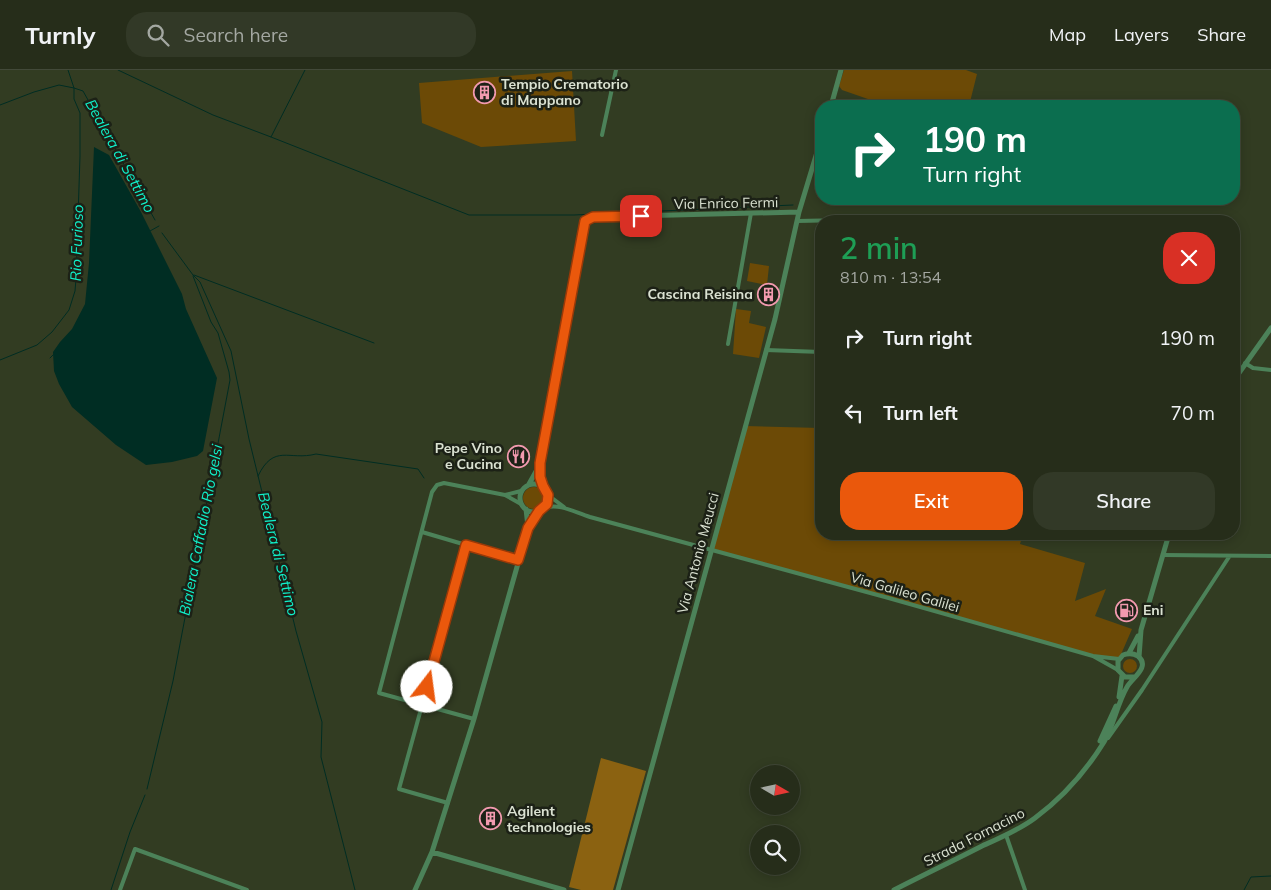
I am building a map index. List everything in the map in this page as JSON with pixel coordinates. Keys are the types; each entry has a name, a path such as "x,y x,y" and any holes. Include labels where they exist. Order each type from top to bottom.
{"street":[{"path":"602,135 616,70"},
{"path":"833,100 841,70"},
{"name":"Via Antonio Meucci","path":"618,890 766,350 799,212 815,159"},
{"name":"Via Enrico Fermi","path":"540,463 585,221 593,217 799,212"},
{"path":"728,344 751,213"},
{"path":"797,221 815,221"},
{"path":"1240,372 1271,328"},
{"path":"766,350 815,352"},
{"path":"1246,363 1256,369 1271,370"},
{"path":"521,504 520,495 536,474 540,463"},
{"path":"540,463 540,477 543,486 548,495 564,507"},
{"path":"474,719 379,693 432,492 437,485 444,482 505,495 521,504 530,512 552,506 564,507"},
{"path":"529,484 543,486"},
{"path":"505,495 522,491"},
{"path":"415,890 432,852 448,803 474,719 528,528 547,504 548,495"},
{"name":"Via Galileo Galilei","path":"564,507 590,517 1093,656 1120,659"},
{"path":"526,510 528,528"},
{"path":"422,532 518,560"},
{"path":"1129,653 1141,630 1168,540"},
{"path":"448,803 399,789 466,545"},
{"path":"1163,555 1271,556"},
{"name":"Strada Fornacino","path":"1104,741 1112,734 1142,690 1229,557"},
{"path":"1139,657 1129,653 1123,655 1117,664 1122,676 1128,678 1135,677 1141,672 1142,664 1139,657 1141,630"},
{"name":"Via Galileo Galilei","path":"1093,656 1118,670"},
{"name":"Strada Fornacino","path":"1098,750 1121,691 1122,676"},
{"name":"Strada Fornacino","path":"894,890 1006,835 1034,819 1065,792 1104,741 1126,689 1135,677"},
{"path":"1006,835 1025,890"},
{"path":"120,890 135,849 247,890"},
{"path":"432,852 564,890"}],"shaded area":[{"path":"844,70 966,70 977,74 970,100 871,100 842,90 839,86"},
{"path":"572,71 576,141 481,147 422,123 419,83"},
{"path":"750,263 769,266 767,285 747,281"},
{"path":"736,309 751,311 749,323 766,327 759,358 733,354"},
{"path":"744,426 815,428 815,540 1021,540 1020,544 1085,563 1075,601 1106,589 1095,616 1132,629 1119,659 1092,655 711,549"},
{"path":"534,487 542,490 545,498 542,506 534,509 526,506 523,498 526,490"},
{"path":"1127,659 1133,659 1137,666 1133,673 1127,673 1123,669 1123,663"},
{"path":"601,758 646,771 613,890 581,890 569,887"}],"water":[{"path":"94,147 109,155 141,212 182,294 186,309 217,378 203,451 197,456 172,462 146,465 116,445 72,407 54,371 53,352 72,329 85,304 89,263"}],"waterway":[{"name":"Bealera di Settimo","path":"68,70 74,88 83,91 155,220"},
{"path":"118,70 213,115 271,137 305,70"},
{"name":"Rio Furioso","path":"0,105 59,85 74,88 74,99 80,113 76,279 75,291 69,310 52,332 37,345 0,360"},
{"path":"271,137 469,215 574,215 793,205"},
{"path":"150,231 159,226"},
{"name":"Bealera di Settimo","path":"162,233 200,282 231,351 249,439 296,631 322,722 321,757 355,890"},
{"path":"194,275 374,343"},
{"name":"Bialera Caffadio Rio gelsi","path":"147,789 173,681 230,380 218,333 211,322 193,276"},
{"path":"50,358 54,354"},
{"path":"258,476 264,466 276,456 316,454 418,469 424,478"},
{"name":"Bialera Caffadio Rio gelsi","path":"111,890 130,832 145,795"},
{"path":"1244,890 1251,877 1271,876"}],"place":[{"name":"Tempio Crematorio di Mappano","path":"485,92"},
{"name":"Cascina Reisina","path":"769,294"},
{"name":"Pepe Vino e Cucina","path":"518,456"},
{"name":"Eni","path":"1127,610"},
{"name":"Agilent technologies","path":"491,819"}],"route":[{"path":"427,687 466,545 518,560 533,518 547,504 548,495 540,477 540,463 585,221 593,217 641,216"}]}
